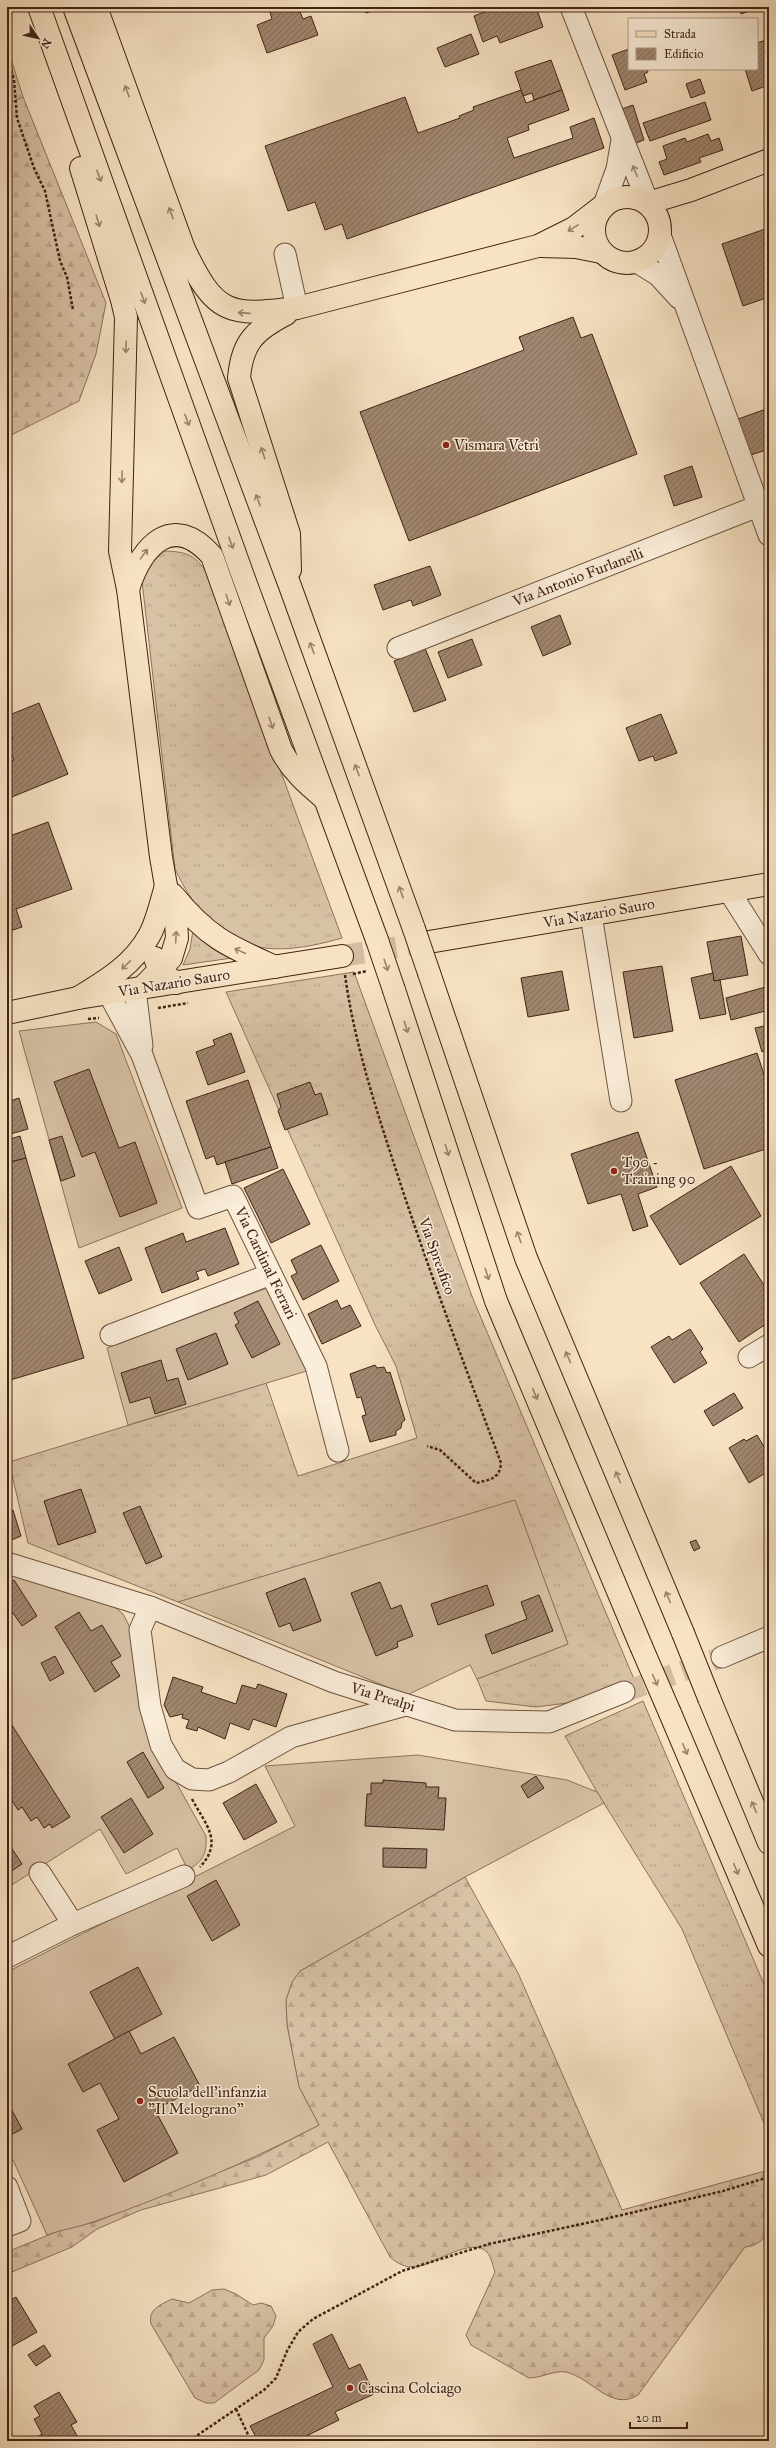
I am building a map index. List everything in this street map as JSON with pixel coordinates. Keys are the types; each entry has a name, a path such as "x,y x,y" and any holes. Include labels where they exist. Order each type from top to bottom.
{"main road":[{"path":"39,7 377,940 496,1301 769,1946"},
{"path":"74,7 422,936 429,973 526,1258 769,1843"},
{"path":"96,7 184,249 197,276 206,290 223,305 238,312 257,314 297,308 538,246 574,228 612,200 630,196 648,203 655,212 660,229"},
{"path":"54,48 72,139 120,293 126,317 120,551 128,590 166,886 176,921 177,938 171,958 168,977"},
{"path":"648,203 691,190 769,160"},
{"path":"538,246 576,247 601,252 618,262 637,262 652,252 660,229 691,190"},
{"path":"601,252 594,236 593,228 598,212 604,205"},
{"path":"290,586 289,534 239,378 240,360 252,337 264,325 297,308"},
{"path":"128,590 135,567 142,556 150,546 162,538 187,536 201,543 212,556 280,750 289,766 300,778 325,799"},
{"name":"Via Nazario Sauro","path":"422,936 591,915 769,884"},
{"path":"78,998 120,971 133,958 150,935 166,886"},
{"path":"166,886 192,919 208,933 234,949 275,967"},
{"path":"150,935 154,956 168,977"},
{"name":"Via Nazario Sauro","path":"168,977 275,967 342,956"},
{"path":"139,989 168,977"},
{"name":"Via Nazario Sauro","path":"7,1013 78,998 139,989"}],"street":[{"path":"571,7 648,203"},
{"path":"604,205 617,169 622,140"},
{"path":"660,229 683,302 769,535"},
{"path":"285,254 297,308"},
{"path":"637,262 658,275 683,302"},
{"name":"Via Antonio Furlanelli","path":"398,648 758,506"},
{"path":"729,891 769,954"},
{"path":"591,915 621,1101"},
{"name":"Via Cardinal Ferrari","path":"139,989 142,1055"},
{"name":"Via Cardinal Ferrari","path":"109,994 142,1055 198,1208 233,1196 316,1366 338,1451"},
{"path":"111,1335 271,1274"},
{"path":"749,1357 769,1345"},
{"name":"Via Prealpi","path":"7,1563 150,1607 334,1682 455,1720 549,1722 624,1692"},
{"path":"150,1607 140,1630 150,1706 161,1745 175,1769 192,1779 209,1780 229,1772 291,1737 406,1705"},
{"path":"722,1657 769,1637"},
{"path":"40,1873 72,1924"},
{"path":"7,1957 72,1924 184,1876"},
{"path":"7,2187 20,2222 7,2226"}],"path":[{"path":"7,56 14,80 17,118 34,168 45,191 60,261 67,277 73,310"},
{"name":"Via Spreafico","path":"342,956 352,1019 380,1121 415,1229 501,1463 500,1472 494,1479 476,1483 440,1450 427,1446"},
{"path":"184,1876 201,1866 211,1853 213,1838 190,1796 192,1779"},
{"path":"189,2441 264,2390 276,2378 287,2351 298,2332 313,2320 402,2271 488,2244 605,2219 723,2191 769,2177"},
{"path":"236,2410 251,2441"}],"green space":[{"path":"7,46 23,97 7,104"},
{"path":"23,97 106,303 96,354 79,401 7,437 7,104"},
{"path":"165,551 180,552 190,556 199,563 208,574 342,938 287,949 263,948 242,942 223,932 206,917 190,896 175,869 142,581 152,562"},
{"path":"193,930 232,958 183,965 190,949"},
{"path":"354,972 473,1299 634,1679 575,1702 536,1707 486,1701 477,1679 568,1644 515,1501 178,1602 28,1543 9,1462 266,1383 298,1476 417,1438 396,1366 375,1325 226,992"},
{"path":"96,1022 116,1034 182,1208 79,1248 19,1031"},
{"path":"267,1288 310,1370 128,1425 107,1348"},
{"path":"515,1500 568,1644 477,1679 470,1665 407,1695 178,1602"},
{"path":"7,1571 110,1603 123,1614 132,1631 153,1741 206,1836 206,1848 201,1860 188,1870 177,1848 126,1874 100,1829 7,1888"},
{"path":"643,1701 769,1996 769,2135 682,1929 597,1792 565,1736"},
{"path":"418,1755 567,1780 597,1792 604,1803 465,1877 300,1971 292,1982 286,2000 287,2025 299,2087 319,2125 237,2165 181,2189 96,2221 47,2235 13,2160 7,2163 7,1972 295,1826 265,1766"},
{"path":"465,1877 518,1973 622,2210 769,2170 769,2232 764,2238 752,2246 745,2247 638,2395 628,2399 610,2397 575,2375 566,2372 557,2372 529,2378 471,2345 466,2335 495,2272 487,2252 480,2248 472,2247 462,2249 415,2267 401,2265 395,2261 390,2257 328,2142 266,2175 141,2210 97,2229 72,2247 7,2274 7,2252 63,2229 95,2222 257,2157 319,2125 299,2087 287,2025 286,2000 292,1982 300,1971"},
{"path":"224,2289 236,2294 253,2305 261,2303 271,2306 276,2316 273,2326 264,2338 264,2360 259,2370 214,2403 206,2403 195,2398 151,2324 151,2315 156,2308 172,2299 189,2303 212,2290"}],"building":[{"path":"283,7 298,7 303,19 311,16 318,35 267,53 257,25 272,19 270,12"},
{"path":"364,7 385,7 366,13"},
{"path":"497,7 536,7 543,27 500,43 497,36 483,42 474,16"},
{"path":"739,7 762,7 741,14"},
{"path":"471,34 479,54 445,67 437,48"},
{"path":"769,39 769,85 752,91 745,70 758,70 758,43"},
{"path":"628,49 628,70 647,70 648,72 644,74 647,82 625,90 612,55"},
{"path":"551,60 562,90 534,100 532,93 523,96 515,72"},
{"path":"700,79 705,93 691,98 686,84"},
{"path":"521,90 526,103 562,90 569,110 528,125 529,130 507,138 514,158 573,138 570,127 594,118 604,148 347,239 342,224 325,230 315,202 288,211 265,146 405,97 418,133 460,118 459,116 474,110 473,107"},
{"path":"705,102 711,120 650,141 643,123"},
{"path":"633,105 644,140 628,146 616,111"},
{"path":"708,134 711,141 719,138 723,150 699,158 701,162 664,175 659,162 667,159 663,146 685,138 687,142"},
{"path":"768,228 769,297 743,306 722,244"},
{"path":"573,317 581,338 592,334 637,454 409,541 360,412 524,350 519,337"},
{"path":"769,408 769,449 751,455 738,419"},
{"path":"692,466 702,497 674,506 664,476"},
{"path":"430,566 441,595 413,606 411,600 383,610 374,585"},
{"path":"560,615 571,644 543,656 531,627"},
{"path":"472,639 482,665 448,678 438,652"},
{"path":"425,648 446,700 414,712 394,661"},
{"path":"39,703 68,774 7,799 7,763 14,760 7,742 13,739 7,723 7,716"},
{"path":"661,714 677,753 655,761 653,756 639,761 626,728"},
{"path":"48,822 72,889 16,909 22,927 7,932 7,837"},
{"path":"741,936 748,975 714,981 707,942"},
{"path":"662,966 673,1031 634,1038 623,972"},
{"path":"562,971 569,1010 528,1017 521,978"},
{"path":"713,973 714,981 720,980 726,1014 700,1019 691,978"},
{"path":"769,986 769,1010 731,1020 726,998"},
{"path":"769,1025 769,1049 762,1052 755,1028"},
{"path":"231,1033 245,1072 208,1085 196,1052 215,1045 213,1040"},
{"path":"757,1053 769,1090 769,1148 704,1169 675,1080"},
{"path":"89,1069 119,1148 135,1142 157,1203 120,1217 95,1152 82,1157 54,1082"},
{"path":"248,1080 271,1147 217,1165 214,1156 206,1159 186,1101"},
{"path":"310,1082 315,1095 321,1093 328,1114 285,1130 278,1111 281,1107 277,1094"},
{"path":"19,1098 28,1129 7,1135 7,1102"},
{"name":"T90 - Training 90","path":"638,1132 657,1187 638,1194 648,1226 633,1231 621,1194 588,1204 571,1154"},
{"path":"20,1136 26,1158 7,1163 7,1140"},
{"path":"62,1136 75,1176 61,1181 49,1140"},
{"path":"271,1147 278,1168 232,1184 225,1162"},
{"path":"26,1158 84,1358 7,1381 7,1163"},
{"path":"731,1166 761,1216 680,1265 650,1216"},
{"path":"283,1169 310,1224 271,1243 244,1188"},
{"path":"225,1228 239,1264 208,1276 205,1269 196,1272 199,1279 162,1293 145,1248 183,1233 186,1242"},
{"path":"321,1245 339,1281 303,1300 291,1276 297,1273 291,1260"},
{"path":"119,1247 132,1280 99,1294 85,1261"},
{"path":"744,1254 769,1293 769,1322 739,1342 700,1283"},
{"path":"337,1300 341,1309 350,1305 361,1326 322,1344 308,1314"},
{"path":"258,1301 280,1344 252,1358 235,1325 239,1323 234,1313"},
{"path":"690,1329 703,1349 700,1352 707,1363 674,1383 651,1347 669,1336 672,1340"},
{"path":"216,1333 228,1364 188,1380 176,1349"},
{"path":"161,1360 167,1381 178,1378 186,1404 155,1414 150,1397 130,1403 121,1373"},
{"path":"375,1365 377,1368 384,1367 387,1373 390,1372 405,1420 402,1422 401,1428 396,1431 396,1435 370,1442 362,1416 366,1415 361,1397 357,1398 350,1374"},
{"path":"734,1393 743,1408 713,1426 704,1411"},
{"path":"757,1435 769,1455 769,1471 749,1483 729,1448 744,1439 746,1441"},
{"path":"81,1489 96,1532 58,1545 44,1501"},
{"path":"140,1506 162,1557 146,1564 123,1513"},
{"path":"13,1510 21,1536 7,1542 7,1512"},
{"path":"696,1540 700,1548 694,1551 690,1542"},
{"path":"305,1578 321,1621 293,1631 290,1623 279,1627 266,1593"},
{"path":"14,1580 37,1616 22,1626 13,1613 7,1616 7,1584"},
{"path":"380,1582 391,1609 401,1605 413,1636 397,1642 398,1647 376,1656 351,1593"},
{"path":"487,1585 494,1605 438,1625 431,1604"},
{"path":"539,1595 553,1631 492,1654 485,1635 527,1619 521,1602"},
{"path":"79,1612 91,1631 102,1625 121,1656 111,1662 120,1676 95,1692 55,1627"},
{"path":"55,1656 64,1673 50,1681 41,1663"},
{"path":"173,1677 203,1687 201,1692 236,1704 242,1685 256,1689 258,1684 287,1694 276,1727 253,1719 249,1730 230,1723 225,1739 198,1727 197,1731 186,1728 189,1720 182,1718 183,1714 170,1717 164,1705"},
{"path":"10,1722 70,1817 52,1828 50,1824 44,1828 37,1817 31,1821 22,1807 18,1810 7,1793 7,1725"},
{"path":"143,1752 164,1788 148,1798 127,1762"},
{"path":"536,1776 544,1788 528,1798 521,1786"},
{"path":"383,1780 426,1783 426,1787 439,1787 438,1798 446,1798 444,1830 365,1826 367,1794 371,1794 371,1783 383,1783"},
{"path":"256,1784 277,1822 244,1840 223,1803"},
{"path":"131,1798 153,1834 124,1853 101,1817"},
{"path":"7,1841 22,1864 7,1874"},
{"path":"383,1848 427,1849 426,1868 383,1867"},
{"path":"216,1880 240,1925 212,1941 187,1896"},
{"path":"138,1967 162,2014 115,2039 90,1992"},
{"name":"Scuola dell'infanzia \"Il Melograno\"","path":"129,2031 141,2054 174,2037 200,2086 155,2110 178,2153 124,2182 97,2130 119,2119 100,2083 83,2092 68,2064"},
{"path":"7,2101 22,2129 7,2137"},
{"path":"16,2297 37,2332 7,2349 7,2302"},
{"name":"Cascina Colciago","path":"332,2334 349,2369 360,2364 374,2394 335,2412 339,2420 296,2441 258,2441 250,2426 333,2387 313,2344"},
{"path":"44,2345 51,2356 36,2366 28,2355"},
{"path":"59,2392 77,2422 71,2425 80,2441 39,2441 37,2437 42,2434 34,2419 40,2416 34,2406"}],"tunnel":[{"path":"342,956 429,942"},
{"path":"624,1692 722,1657"}],"place":[{"name":"Vismara Vetri","path":"446,445"},
{"name":"T90 - Training 90","path":"614,1171"},
{"name":"Scuola dell'infanzia \"Il Melograno\"","path":"140,2101"},
{"name":"Cascina Colciago","path":"350,2388"}]}
